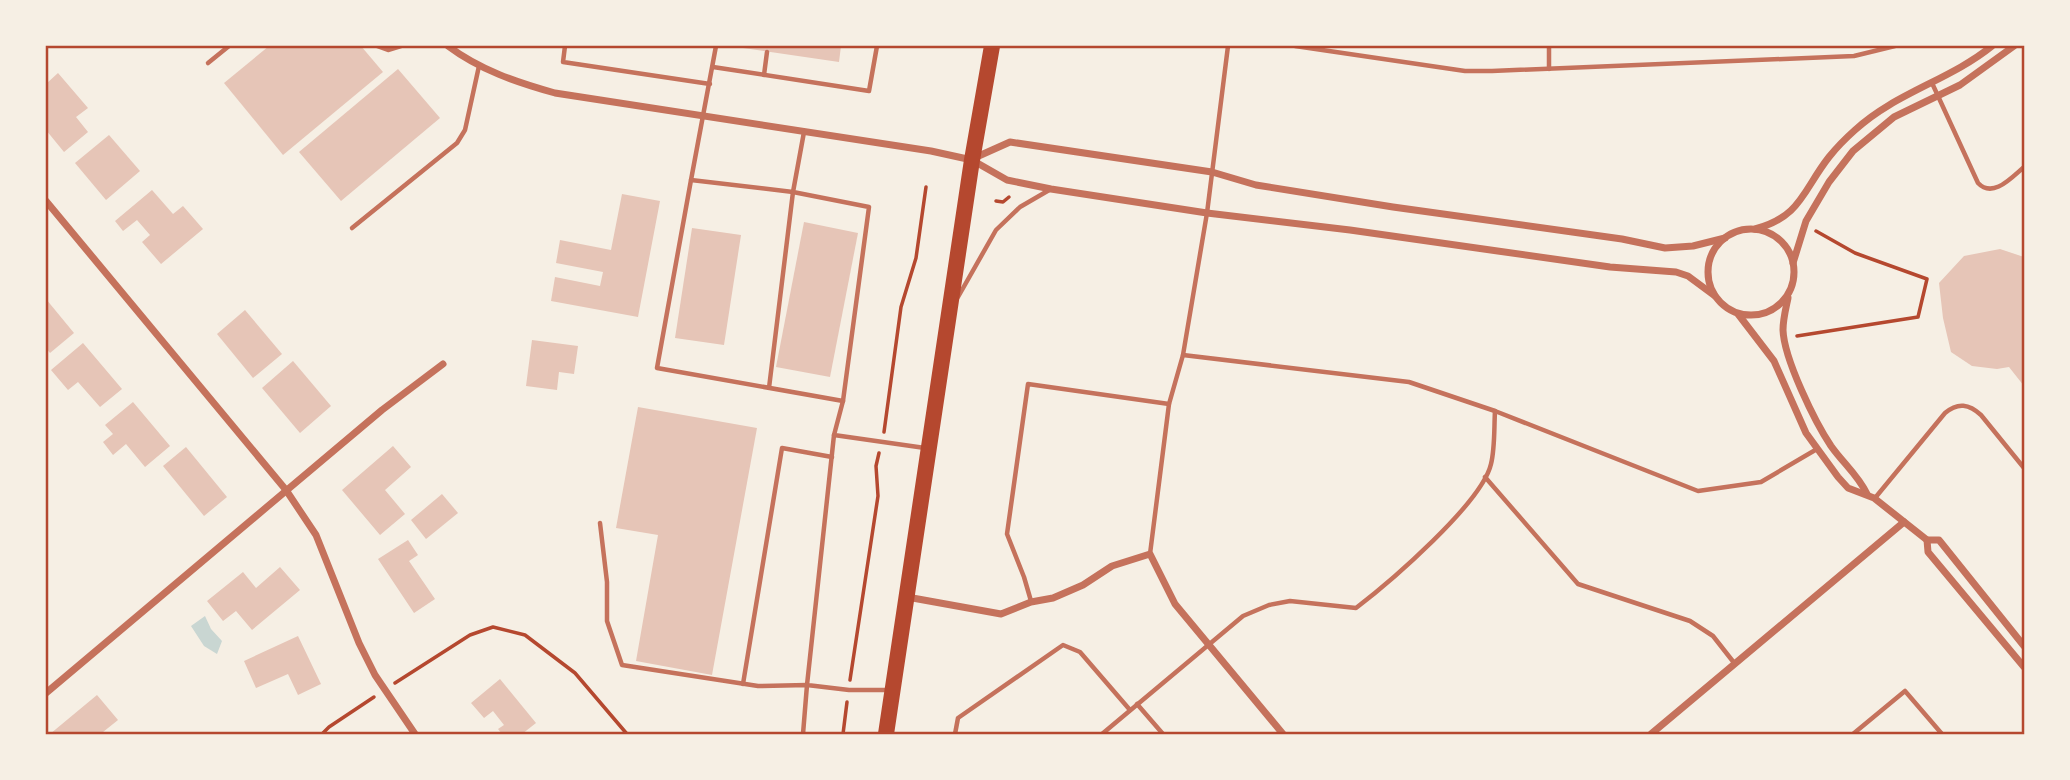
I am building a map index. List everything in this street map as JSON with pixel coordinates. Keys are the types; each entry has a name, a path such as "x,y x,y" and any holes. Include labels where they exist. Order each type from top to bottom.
{"main road":[{"path":"886,734 972,160 992,46"}],"street":[{"path":"448,46 479,66 520,83 555,93 931,151 972,160 1007,180 1051,189 1207,213 1350,230 1610,267 1676,272 1688,276 1728,309 1748,316 1767,313 1789,294"},
{"path":"1755,229 1779,221 1794,209 1829,157 1870,117 1970,62 1992,46"},
{"path":"1793,263 1806,221 1829,182 1866,138 1894,117 1976,74 2014,46"},
{"path":"972,160 1010,142 1212,172 1256,185 1622,239 1665,248 1693,246 1744,229 1765,231 1781,241 1788,249 1793,263 1794,276 1784,319 1784,341 1802,389 1831,446 1871,496 1927,540 1939,540 2025,646"},
{"path":"46,201 286,490 316,536 375,676 415,734"},
{"path":"1715,296 1709,285 1709,264 1712,254 1725,237"},
{"path":"1738,314 1774,361 1797,414 1817,449 1848,488 1871,496"},
{"path":"46,693 382,410 443,364"},
{"path":"1651,734 1904,522"},
{"path":"1927,540 1928,552 2025,667"},
{"path":"907,597 1001,614 1031,602 1054,598 1083,585 1112,566 1150,554 1175,604 1283,734"}],"lane":[{"path":"208,63 229,46"},
{"path":"377,46 388,50 401,46"},
{"path":"565,46 563,62 710,84"},
{"path":"716,46 657,368 843,401"},
{"path":"713,67 869,91 877,46"},
{"path":"1150,554 1169,404 1183,355 1207,213 1228,46"},
{"path":"1295,46 1465,71 1854,56 1895,46"},
{"path":"1549,46 1549,69"},
{"path":"764,75 767,52"},
{"path":"352,228 457,143 465,130 479,66"},
{"path":"1933,83 1978,183 1983,188 1997,188 2025,167"},
{"path":"769,388 793,192 805,131"},
{"path":"691,180 793,192 869,207 843,401 834,435 803,734"},
{"path":"950,313 996,230 1020,207 1051,189"},
{"path":"1183,355 1409,382 1495,411 1698,491 1761,482 1817,449"},
{"path":"1031,602 1007,534 1028,384 1169,404"},
{"path":"1871,496 1945,413 1960,405 1973,408 1981,415 2025,468"},
{"path":"1101,734 1242,616 1269,605 1290,601 1356,607 1382,588 1423,550 1477,493 1491,465 1495,411"},
{"path":"834,435 929,449"},
{"path":"743,684 782,448 832,457"},
{"path":"1485,477 1578,584 1690,621 1713,636 1735,664"},
{"path":"600,523 607,582 607,621 622,665 758,686 807,685 849,690 893,690"},
{"path":"955,734 958,718 1063,645 1080,652 1130,710"},
{"path":"1853,734 1905,691 1942,734"},
{"path":"1137,704 1163,734"}],"path":[{"path":"887,420 901,307 915,258 926,187"},
{"path":"996,201 1005,201 1009,198 1010,191"},
{"path":"1797,336 1918,317 1927,279 1855,253 1814,230"},
{"path":"850,678 878,496 876,466"},
{"path":"396,682 470,635 493,627 525,635 575,673 627,734"},
{"path":"322,734 367,701"},
{"path":"843,734 846,712"}],"shaded area":[{"path":"205,616 211,629 222,641 217,654 204,646 191,626"}],"building":[{"path":"269,46 361,46 383,72 283,155 224,83"},
{"path":"743,46 841,46 839,62"},
{"path":"398,69 440,118 341,201 299,152"},
{"path":"58,73 88,108 76,117 88,132 64,152 46,130 46,84"},
{"path":"109,135 140,171 106,200 75,163"},
{"path":"152,190 173,214 183,206 203,229 161,264 142,242 150,235 137,220 123,231 115,221"},
{"path":"622,194 660,201 638,317 551,301 555,277 600,286 603,272 556,263 560,240 611,250"},
{"path":"804,222 858,233 830,377 776,367"},
{"path":"692,228 741,235 724,345 675,338"},
{"path":"2000,249 2024,257 2024,386 2009,367 1997,369 1972,366 1951,352 1943,318 1939,283 1964,256"},
{"path":"46,299 74,333 50,353 46,348"},
{"path":"245,310 282,354 253,378 217,334"},
{"path":"532,340 578,346 574,374 559,372 557,390 526,386"},
{"path":"83,343 122,389 100,407 78,382 68,390 51,370"},
{"path":"293,361 331,406 300,433 262,388"},
{"path":"133,402 170,446 145,467 126,444 113,455 103,442 113,434 105,425"},
{"path":"638,407 757,428 712,675 636,661 658,535 616,528"},
{"path":"393,446 411,467 385,490 405,514 380,535 342,490"},
{"path":"186,447 227,497 204,516 163,466"},
{"path":"442,494 458,513 426,539 411,520"},
{"path":"408,540 418,555 409,561 435,599 414,613 378,559"},
{"path":"280,567 300,590 252,630 236,611 223,621 207,601 243,572 256,588"},
{"path":"298,636 321,684 298,695 288,674 256,688 244,661"},
{"path":"500,679 536,723 522,734 502,734 498,729 504,725 493,711 484,718 471,703"},
{"path":"97,695 118,720 103,732 106,734 50,734"}]}
